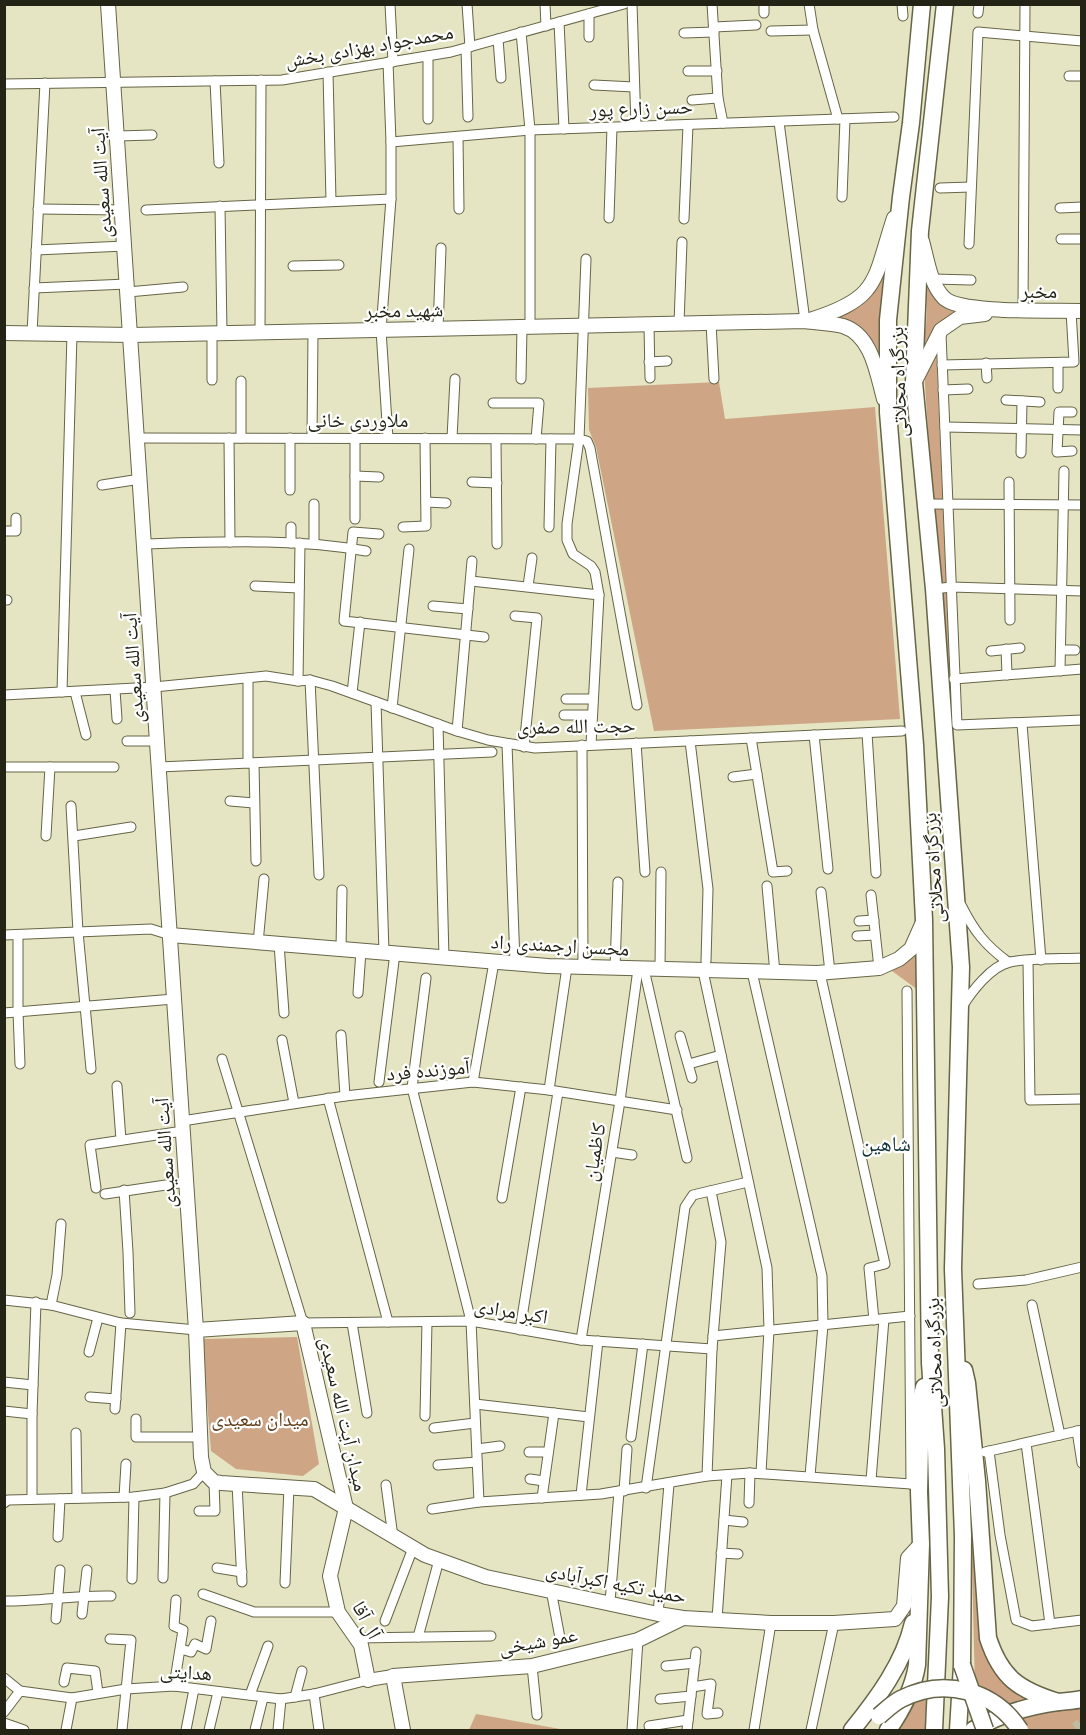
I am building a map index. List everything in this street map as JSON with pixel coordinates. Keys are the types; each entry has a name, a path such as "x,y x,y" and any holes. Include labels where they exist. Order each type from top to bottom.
{"highway":[{"name":"بزرگراه محلاتی","path":"922,4 888,320 888,412 915,745 924,920 930,1363 936,1449 940,1597 934,1731"},
{"name":"بزرگراه محلاتی","path":"945,4 920,231 914,382 926,504 942,588 961,967 952,1269 963,1536 962,1665 958,1731"},
{"path":"954,1325 982,1453 986,1618 992,1648 1001,1668 1016,1682 1031,1693 1058,1702"},
{"path":"888,1731 904,1707 916,1676 921,1544 915,1488 921,1400 930,1363"},
{"path":"852,1731 904,1651 918,1601"},
{"path":"962,1665 985,1731"},
{"path":"865,1731 879,1716 900,1700 923,1690 950,1688 965,1690 994,1703 1006,1713 1020,1731"},
{"path":"973,1731 989,1720 1015,1712 1082,1699"}],"main road":[{"name":"آیت الله سعیدی","path":"108,4 196,1330"},
{"path":"805,321 848,306 860,299 871,286 901,197"},
{"path":"920,231 933,279 941,295 951,304 995,310"},
{"path":"914,382 940,330 960,317 986,314 995,310"},
{"name":"مخبر","path":"995,310 1076,310"},
{"path":"805,321 842,326 859,337 873,358 888,412"},
{"name":"شهید مخبر","path":"4,333 131,335 805,321"},
{"name":"محسن ارجمندی راد","path":"170,935 567,967 660,969 704,966 775,973 879,968 899,959 911,949 924,920"},
{"name":"میدان آیت الله سعیدی","path":"196,1330 303,1323 346,1508"},
{"path":"196,1330 199,1437 201,1457 209,1477"},
{"name":"میدان آیت الله سعیدی","path":"209,1477 237,1485 314,1489 346,1508"},
{"name":"حمید تکیه اکبرآبادی","path":"346,1508 425,1555 486,1577 683,1618 771,1623 834,1623 895,1619 904,1606 908,1558 921,1544"},
{"name":"آل آقا","path":"346,1508 330,1576 338,1612 361,1646 368,1680"},
{"name":"عمو شیخی","path":"393,1676 532,1666 638,1640 683,1618"},
{"path":"393,1676 404,1731"}],"street":[{"path":"388,438 381,330 391,199 390,4"},
{"path":"467,4 468,117"},
{"path":"544,4 546,26"},
{"path":"632,4 636,126"},
{"path":"712,4 718,98 723,123"},
{"path":"809,4 813,30 841,119 842,197"},
{"path":"902,4 903,16"},
{"path":"1023,310 1025,4"},
{"name":"محمدجواد بهزادی بخش","path":"4,84 282,80 468,48 618,5"},
{"path":"589,14 589,37"},
{"path":"559,22 564,129"},
{"path":"684,33 756,25"},
{"path":"771,31 813,30"},
{"path":"969,244 978,32 1082,41"},
{"path":"521,33 530,130 526,327 521,379"},
{"path":"498,39 501,78"},
{"path":"428,56 428,119"},
{"path":"688,71 717,71"},
{"path":"328,72 331,201"},
{"path":"1069,76 1082,76"},
{"path":"260,332 261,80"},
{"path":"215,81 219,163"},
{"path":"32,333 45,83"},
{"path":"594,85 634,87"},
{"path":"692,100 718,98"},
{"name":"حسن زارع پور","path":"391,142 530,130 894,117"},
{"path":"779,122 805,321"},
{"path":"684,219 688,124"},
{"path":"609,218 612,127"},
{"path":"118,136 152,135"},
{"path":"458,137 459,209"},
{"path":"940,188 971,187"},
{"path":"146,210 391,199"},
{"path":"212,380 217,333 220,206"},
{"path":"1060,208 1082,207"},
{"path":"38,209 123,210"},
{"path":"1061,239 1082,239"},
{"path":"679,324 682,242"},
{"path":"36,250 125,246"},
{"path":"438,329 441,248"},
{"path":"583,967 587,745 599,596 596,572 573,554 567,540 567,524 579,439 586,259"},
{"path":"293,266 339,265"},
{"path":"933,279 971,280"},
{"path":"34,288 183,287"},
{"path":"942,365 1074,362 1076,310"},
{"path":"711,323 714,379"},
{"path":"649,325 650,378"},
{"path":"940,330 948,504 942,588 954,679 957,725 1082,720"},
{"path":"312,438 313,331"},
{"path":"62,692 72,334"},
{"path":"649,362 667,361"},
{"path":"986,363 987,378"},
{"path":"1058,363 1058,388"},
{"path":"452,438 455,379"},
{"path":"241,381 241,438"},
{"path":"943,390 968,389"},
{"path":"1006,400 1040,402"},
{"path":"1021,453 1022,401"},
{"path":"493,403 539,403 536,439"},
{"path":"1072,412 1059,412 1057,452 1072,451"},
{"path":"945,428 1082,430"},
{"name":"ملاوردی خانی","path":"137,438 579,439"},
{"path":"230,438 230,542"},
{"path":"290,438 290,490"},
{"path":"355,519 356,438"},
{"path":"403,527 426,526 425,438"},
{"path":"496,439 497,544"},
{"path":"549,528 551,439"},
{"path":"579,439 587,441 590,448 638,705"},
{"path":"1060,671 1064,471"},
{"path":"355,476 380,477"},
{"path":"102,485 140,479"},
{"path":"472,482 497,483"},
{"path":"1009,482 1010,620"},
{"path":"426,502 446,503"},
{"path":"314,504 314,543"},
{"path":"926,504 1082,505"},
{"path":"4,531 16,531 16,518"},
{"path":"291,527 295,543 299,588 298,681"},
{"path":"379,534 353,532 344,621 484,637"},
{"path":"144,544 314,543 366,551"},
{"path":"392,708 409,549"},
{"path":"528,586 532,558"},
{"path":"457,731 472,561"},
{"path":"471,581 599,596"},
{"path":"255,586 299,588"},
{"path":"942,588 1082,591"},
{"path":"433,606 468,609"},
{"path":"515,616 537,618 524,747"},
{"path":"352,693 360,622"},
{"path":"991,651 1020,648"},
{"path":"1006,649 1007,675"},
{"path":"1060,650 1075,650"},
{"path":"954,679 1082,669"},
{"name":"حجت الله صفری","path":"4,695 115,690 266,676 298,681 310,680 457,731 524,747 902,731"},
{"path":"248,678 256,861"},
{"path":"310,680 320,875"},
{"path":"115,690 117,719"},
{"path":"75,692 86,735"},
{"path":"566,699 592,699"},
{"path":"376,702 390,953 379,1082"},
{"path":"564,715 591,715"},
{"path":"438,724 444,958"},
{"path":"1022,724 1041,960"},
{"path":"867,733 876,873"},
{"path":"814,735 828,869"},
{"path":"751,738 773,872 787,871"},
{"path":"127,741 157,741"},
{"path":"690,741 708,890 704,966 767,1268 769,1330 761,1473"},
{"path":"636,743 645,872"},
{"path":"507,744 515,963"},
{"path":"159,767 492,752"},
{"path":"4,766 114,767"},
{"path":"46,836 50,766"},
{"path":"734,777 757,774"},
{"path":"231,801 254,803"},
{"path":"71,806 78,932 91,1069"},
{"path":"74,836 131,827"},
{"path":"660,969 661,872"},
{"path":"258,943 264,879"},
{"path":"615,968 618,882"},
{"path":"767,886 775,973"},
{"path":"341,949 342,890"},
{"path":"820,892 825,972 885,1264 869,1268 879,1319 871,1480"},
{"path":"956,893 975,931 988,947 1008,962"},
{"path":"871,895 879,968"},
{"path":"859,921 874,920"},
{"path":"4,935 151,929 170,935"},
{"path":"18,935 20,1064"},
{"path":"857,936 875,935"},
{"path":"279,944 284,1013"},
{"path":"358,993 361,951"},
{"path":"960,1009 975,988 1008,962 1082,958"},
{"path":"1028,961 1030,1100 1082,1099"},
{"path":"473,1082 494,962"},
{"path":"520,1330 554,1091 567,967"},
{"path":"641,969 687,1158"},
{"name":"کاظمیان","path":"581,1340 641,969"},
{"path":"752,972 822,1276 823,1325 810,1476"},
{"path":"426,978 412,1088 471,1321 479,1502"},
{"path":"432,1509 479,1502 581,1496 646,1488 707,1476 750,1473 871,1480 915,1488 910,1316 907,991"},
{"path":"4,1013 174,999"},
{"path":"341,1035 345,1096"},
{"path":"680,1036 692,1078"},
{"path":"282,1040 294,1103"},
{"path":"689,1064 721,1055"},
{"path":"222,1059 303,1323"},
{"name":"آموزنده فرد","path":"96,1188 90,1145 239,1113 328,1098 473,1082 554,1091 677,1110"},
{"path":"117,1086 121,1140"},
{"path":"502,1198 521,1087"},
{"path":"328,1098 388,1322"},
{"path":"612,1152 632,1155"},
{"path":"105,1194 186,1182"},
{"path":"646,1488 685,1208 693,1195 748,1182"},
{"path":"124,1190 130,1313"},
{"path":"707,1476 712,1349 721,1242 711,1191"},
{"path":"125,1218 136,1217"},
{"path":"51,1305 57,1275 61,1224"},
{"path":"128,1252 139,1251"},
{"path":"978,1284 1026,1280 1082,1267"},
{"path":"129,1286 141,1284"},
{"path":"4,1300 36,1302 121,1323 196,1330"},
{"path":"32,1499 36,1302"},
{"path":"1032,1305 1060,1435"},
{"path":"713,1336 910,1316"},
{"path":"89,1352 98,1318"},
{"name":"اکبر مرادی","path":"303,1323 471,1321 581,1340 712,1349"},
{"path":"424,1416 427,1322"},
{"path":"90,1397 116,1404 121,1323"},
{"path":"352,1323 367,1413"},
{"path":"581,1496 598,1341"},
{"path":"631,1437 643,1344"},
{"path":"4,1382 33,1385"},
{"path":"475,1404 589,1417"},
{"path":"4,1411 32,1414"},
{"path":"542,1498 554,1413"},
{"path":"136,1419 136,1437 199,1437"},
{"path":"434,1428 476,1423"},
{"path":"1082,1463 1079,1430 982,1453 1016,1620 1032,1626 1082,1620"},
{"path":"76,1433 77,1498"},
{"path":"1026,1443 1050,1624"},
{"path":"477,1449 500,1446"},
{"path":"610,1602 627,1449"},
{"path":"529,1452 548,1452"},
{"path":"438,1465 477,1462"},
{"path":"126,1464 132,1579"},
{"path":"749,1503 750,1473"},
{"path":"717,1619 727,1475"},
{"path":"6,1501 129,1497 165,1493 209,1477 215,1511 199,1511"},
{"path":"530,1479 544,1481"},
{"path":"658,1614 669,1484"},
{"path":"217,1568 242,1577 237,1485"},
{"path":"386,1485 393,1536"},
{"path":"285,1583 289,1487"},
{"path":"164,1578 165,1493"},
{"path":"58,1537 60,1498"},
{"path":"724,1520 743,1522"},
{"path":"386,1621 413,1548"},
{"path":"721,1552 738,1554"},
{"path":"418,1637 439,1560"},
{"path":"57,1619 60,1570"},
{"path":"82,1614 87,1570"},
{"path":"551,1590 560,1638"},
{"path":"203,1594 254,1612 338,1612"},
{"path":"4,1601 36,1601 85,1595 111,1596"},
{"path":"174,1686 183,1630 174,1626 176,1600"},
{"path":"181,1649 191,1652 195,1644 206,1649 211,1621"},
{"path":"754,1731 771,1623"},
{"path":"812,1731 834,1623"},
{"path":"356,1638 491,1636"},
{"path":"110,1639 131,1640 122,1731"},
{"path":"632,1731 638,1640"},
{"path":"250,1695 268,1646"},
{"path":"687,1731 696,1652"},
{"path":"666,1666 695,1663"},
{"path":"532,1666 537,1715"},
{"path":"64,1682 67,1668 95,1671 98,1693"},
{"path":"296,1697 302,1671"},
{"path":"368,1680 393,1676"},
{"path":"4,1678 20,1691 4,1712"},
{"name":"هدایتی","path":"20,1691 72,1698 126,1689 174,1686 281,1699 314,1694 368,1680"},
{"path":"660,1699 691,1692 711,1684 707,1714 718,1713"},
{"path":"186,1731 194,1689"},
{"path":"209,1731 218,1692"},
{"path":"314,1694 319,1731"},
{"path":"66,1731 72,1698"},
{"path":"255,1731 263,1698"},
{"path":"278,1731 281,1699"},
{"path":"649,1726 688,1720"},
{"path":"4,1723 24,1731"}],"green space":[{"path":"885,257 880,313 880,367 831,317 855,308 869,297"},
{"path":"923,274 930,288 981,309 934,329 922,354 920,351 927,313"},
{"path":"936,347 950,674 944,674 924,370"},
{"path":"719,382 725,419 875,407 900,719 654,731 596,447 589,430 588,388"},
{"path":"916,949 918,990 888,968"},
{"name":"میدان سعیدی","path":"297,1337 319,1464 303,1476 236,1469 211,1451 202,1339"},
{"path":"970,1485 980,1613 1029,1700 1008,1709 975,1688"},
{"path":"929,1694 928,1730 895,1730 913,1699"},
{"path":"1081,1704 1081,1723 1075,1730 1024,1730 1014,1716"},
{"path":"476,1714 566,1730 469,1730"}],"tunnel":[{"path":"1077,1730 1082,1726"}],"district":[{"name":"شاهین","path":"886,1144"}]}
